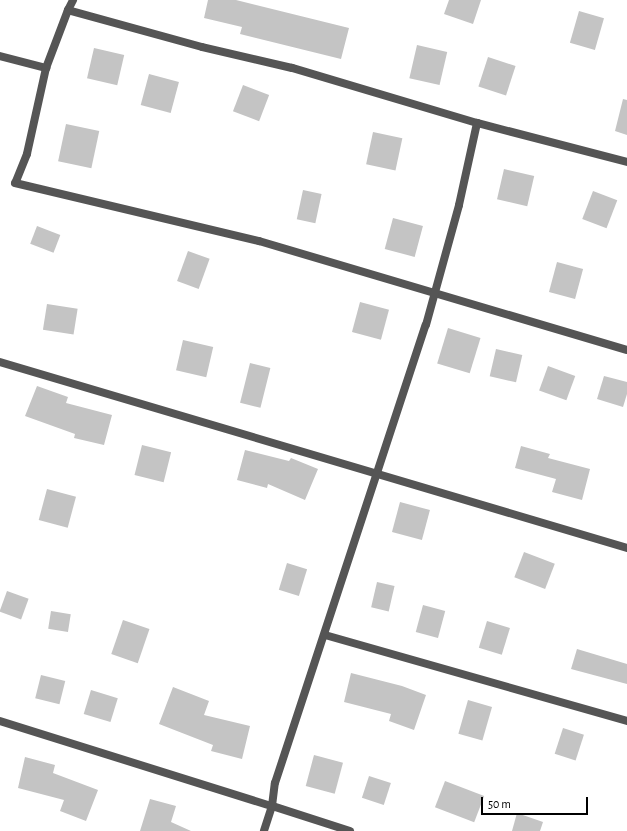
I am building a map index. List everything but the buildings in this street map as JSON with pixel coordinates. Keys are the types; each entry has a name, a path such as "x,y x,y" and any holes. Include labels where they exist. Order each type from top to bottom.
{"lane":[{"path":"73,0 46,68 27,154 15,183 259,241 627,350"},
{"path":"68,10 202,47 292,68 477,123 627,162"},
{"path":"0,56 46,68"},
{"path":"264,831 272,806 275,783 378,474 435,293 459,205 477,123"},
{"path":"0,362 627,548"},
{"path":"324,635 627,721"},
{"path":"0,721 350,831"}]}
